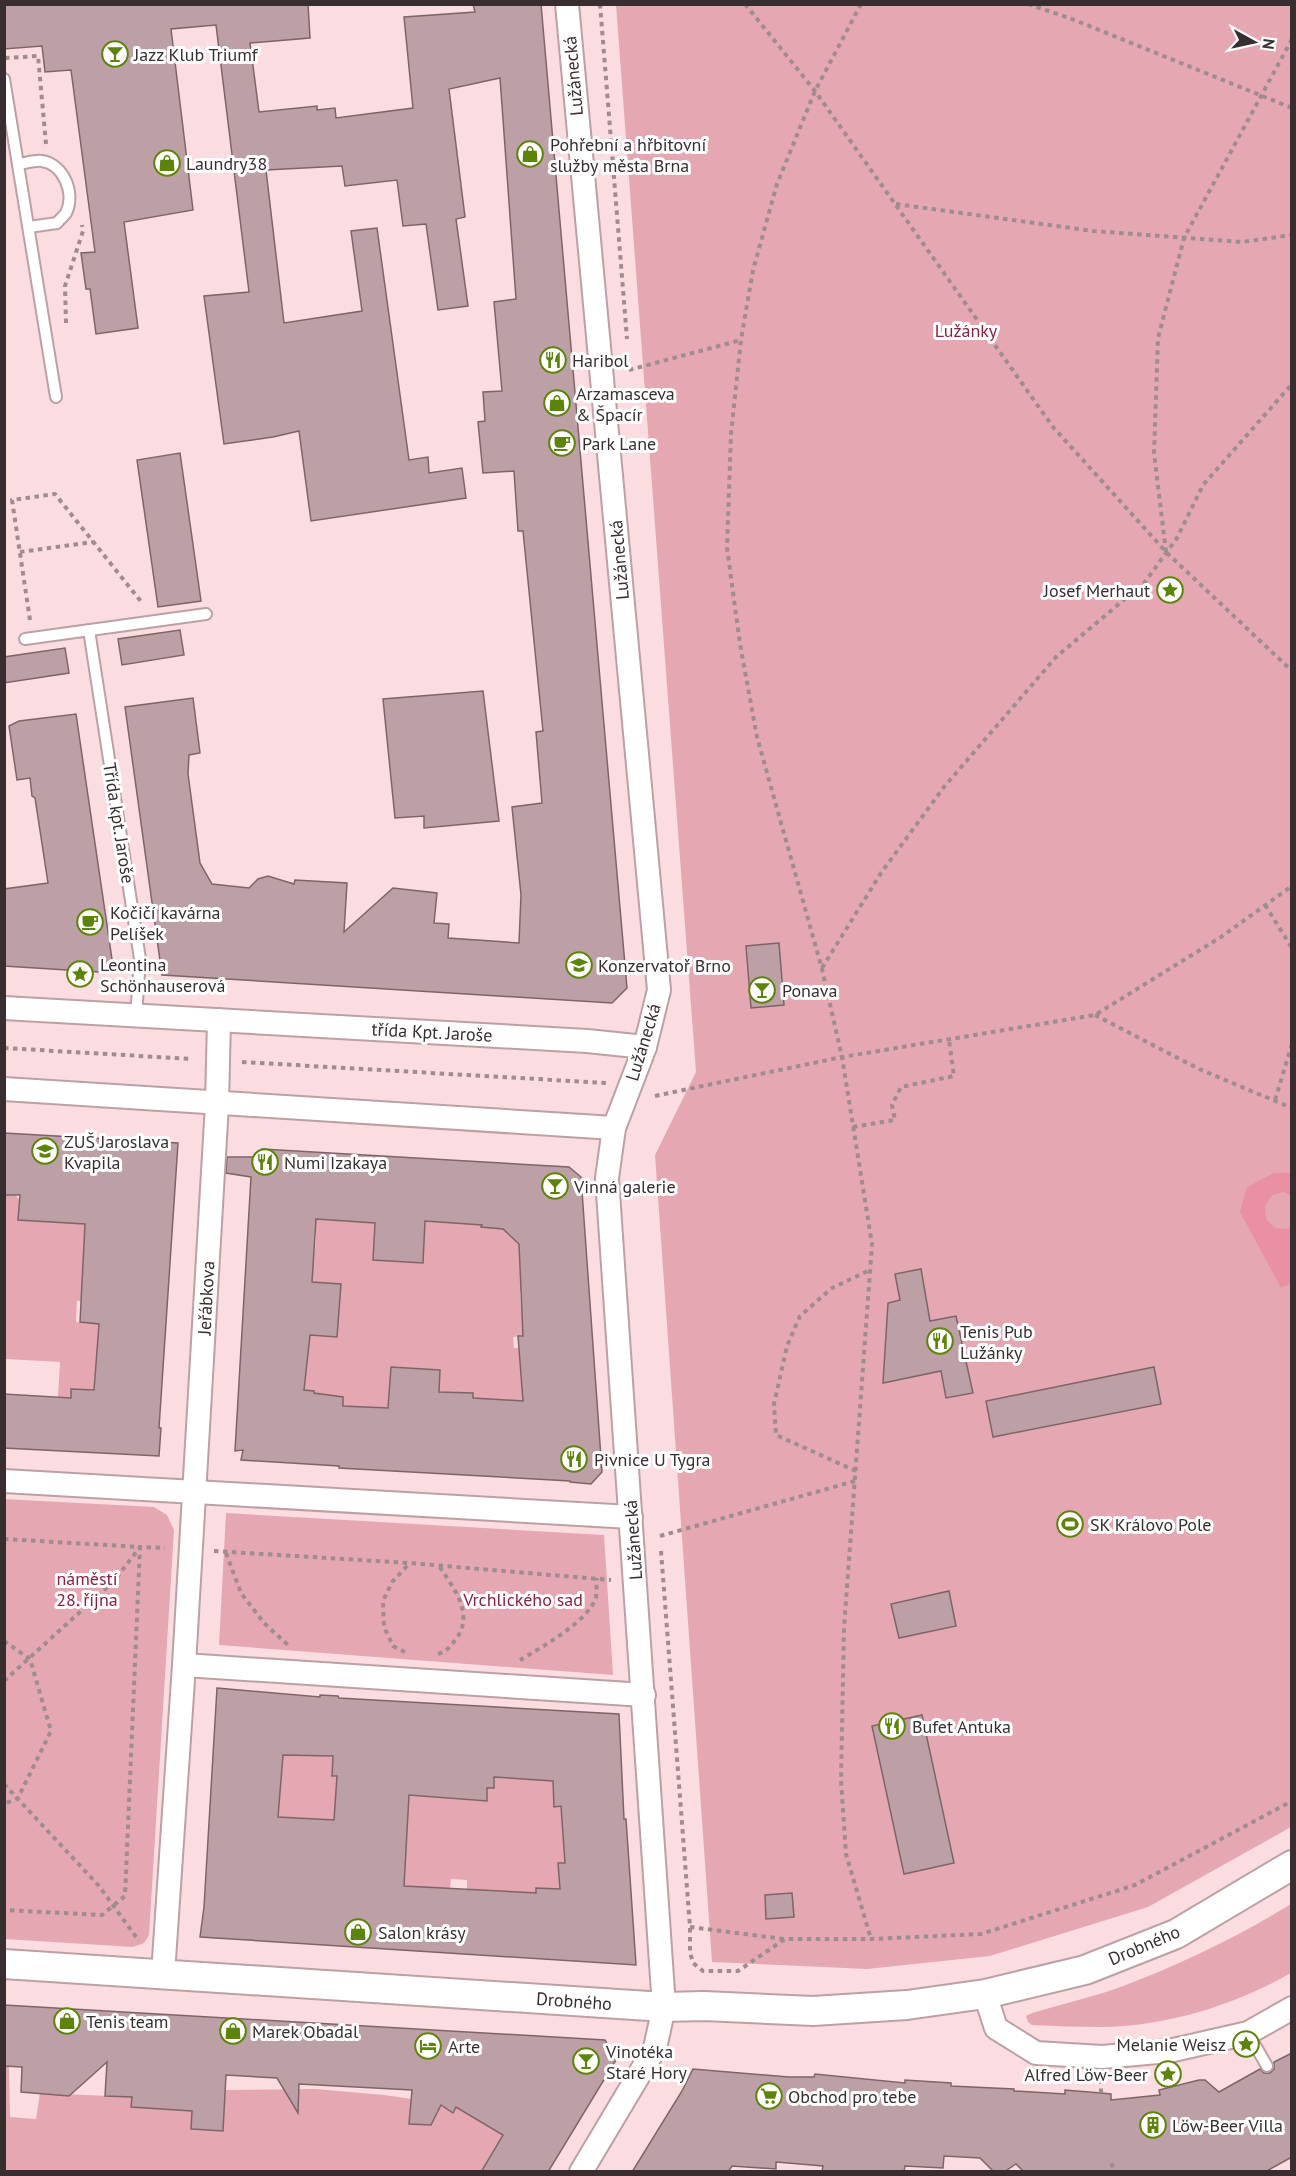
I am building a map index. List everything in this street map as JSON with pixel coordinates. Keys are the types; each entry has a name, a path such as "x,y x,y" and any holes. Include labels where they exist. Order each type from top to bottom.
{"street":[{"name":"Lužánecká","path":"567,4 659,990 645,1047 614,1128 607,1178 664,2007 655,2049 581,2172"},
{"name":"třída Kpt. Jaroše","path":"4,1008 587,1041 645,1047"},
{"path":"217,1104 219,1020"},
{"path":"4,1089 614,1128"},
{"name":"Jeřábkova","path":"194,1493 217,1104"},
{"path":"4,1481 631,1517"},
{"path":"4,1964 163,1974 194,1493"},
{"path":"184,1665 644,1695"},
{"name":"Drobného","path":"163,1974 664,2007 704,2006 813,2011 907,2005 985,1994 1085,1970 1176,1934 1292,1865"},
{"path":"985,1994 996,2028 1036,2053 1102,2057 1158,2052 1248,2033 1292,2008"}],"lane":[{"path":"4,79 56,397"},
{"path":"18,164 40,160 54,164 66,178 69,196 66,212 57,223 29,227"},
{"path":"29,638 206,614"},
{"name":"Třída kpt. Jaroše","path":"89,630 140,959 136,1016"},
{"path":"1248,2033 1267,2066"}],"path":[{"path":"745,4 815,92 1053,427 1167,553 1292,671"},
{"path":"861,4 815,92 777,184 753,270 741,340 731,434 727,548 740,644 757,737 822,969 842,1058 872,1244 844,1628 841,1780 846,1854 871,1939"},
{"path":"1028,4 1072,19 1292,108"},
{"path":"1167,553 1154,453 1158,338 1184,238 1292,39"},
{"path":"895,204 1093,231 1242,242 1292,235"},
{"path":"629,370 741,340"},
{"path":"822,969 881,873 944,787 1056,657 1145,582 1177,538 1203,485 1292,384"},
{"path":"29,638 12,500 55,494 156,621"},
{"path":"20,552 93,542"},
{"path":"653,1096 842,1058 1095,1015 1221,937 1292,886"},
{"path":"1265,905 1292,948"},
{"path":"1095,1015 1199,1069 1292,1108"},
{"path":"853,1126 895,1120 892,1105 901,1087 954,1076 949,1040"},
{"path":"1275,1100 1292,1044"},
{"path":"4,1048 612,1084"},
{"path":"856,1471 776,1435 774,1404 788,1346 800,1316 832,1288 870,1270"},
{"path":"660,1536 856,1480"},
{"path":"4,1539 410,1563 636,1580"},
{"path":"4,1681 114,1581 140,1547"},
{"path":"4,1910 102,1915 124,1896 140,1547"},
{"path":"226,1553 241,1593 264,1623 320,1674"},
{"path":"409,1655 393,1646 384,1627 383,1600 392,1582 410,1563"},
{"path":"431,1656 447,1651 459,1635 465,1615 458,1595 439,1566"},
{"path":"482,1684 548,1644 578,1622 596,1598 597,1578"},
{"path":"4,1641 30,1659 51,1731 18,1798 4,1804"},
{"path":"4,1784 99,1886 163,1974"},
{"path":"785,1939 738,1971 703,1971 693,1963 690,1952 690,1928 785,1939 871,1939 981,1934 1135,1885 1292,1801"},
{"path":"1112,2163 1113,2172"}],"green space":[{"name":"Lužánky","path":"616,5 1291,5 1291,1827 1148,1907 990,1956 867,1969 712,1962 655,1155 696,1072"},
{"path":"5,1195 15,1195 20,1200 18,1220 66,1223 86,1199 85,1301 77,1301 76,1322 105,1324 96,1356 94,1390 72,1389 71,1398 58,1397 60,1362 6,1359 5,1376"},
{"path":"312,1219 356,1222 375,1219 373,1259 425,1221 507,1229 507,1232 519,1243 525,1291 520,1292 521,1309 526,1309 527,1336 513,1337 514,1348 519,1348 520,1363 528,1363 533,1420 473,1398 473,1393 456,1413 391,1367 388,1408 343,1406 343,1397 327,1395 313,1405 314,1391 304,1390 304,1334 337,1336 341,1284 307,1282 316,1242"},
{"name":"náměstí 28. října","path":"4,1499 154,1507 167,1515 174,1530 149,1935 144,1943 133,1947 5,1939"},
{"name":"Vrchlického sad","path":"226,1513 604,1535 613,1675 219,1645"},
{"path":"280,1754 338,1757 338,1763 333,1763 332,1776 466,1797 467,1800 487,1801 487,1788 494,1788 494,1775 548,1781 549,1774 555,1775 554,1807 561,1806 565,1863 559,1864 562,1896 550,1888 537,1888 536,1893 467,1890 467,1880 451,1879 450,1889 271,1877 271,1841 280,1791"},
{"path":"1291,1904 1291,1973 1247,1995 1200,2012 1151,2023 1102,2027 1032,2025 1028,2022 1026,2016 1032,2013 1127,1985 1175,1965"},
{"path":"5,2066 9,2066 10,2117 36,2119 40,2093 132,2097 131,2107 151,2108 193,2090 191,2130 223,2131 225,2090 316,2089 384,2095 426,2101 441,2105 453,2113 456,2107 517,2109 481,2171 5,2172"}],"shaded area":[{"path":"1274,1173 1291,1173 1291,1196 1284,1192 1272,1195 1265,1206 1266,1219 1275,1228 1287,1229 1291,1226 1291,1283 1281,1288 1240,1212 1247,1187"}],"building":[{"path":"4,4 308,4 310,38 250,43 259,112 317,106 317,110 335,108 336,118 413,108 404,17 475,12 473,4 541,4 627,988 612,1003 162,975 125,707 193,698 200,753 189,755 188,774 200,863 212,884 249,888 258,879 268,876 294,884 295,880 347,883 344,932 393,888 437,893 434,923 449,924 448,938 519,943 521,895 512,807 542,803 536,732 543,731 523,531 518,531 514,471 483,473 478,422 485,421 483,392 502,391 494,302 516,299 500,78 449,89 465,217 456,219 468,306 438,310 426,224 403,226 397,180 345,186 342,166 266,170 284,323 362,311 351,231 377,228 409,460 428,457 429,473 462,468 466,498 311,521 299,431 224,444 204,296 249,292 216,25 171,29 193,210 124,222 138,328 96,334 90,289 86,289 81,253 95,252 71,70 45,72 42,46 4,49"},
{"path":"180,453 201,601 158,607 137,460"},
{"path":"180,630 184,655 122,665 118,639"},
{"path":"65,648 69,673 4,683 4,657"},
{"path":"483,691 499,821 424,828 424,816 395,818 383,699"},
{"path":"76,714 114,973 4,966 4,889 48,883 35,798 32,796 30,778 17,780 9,726 19,721"},
{"path":"779,943 784,1005 751,1008 746,946"},
{"path":"4,1133 178,1143 159,1456 4,1448 4,1394 71,1398 71,1389 94,1390 99,1324 80,1322 85,1224 18,1220 20,1195 4,1195"},
{"path":"262,1149 569,1167 581,1177 602,1472 591,1484 241,1460 243,1450 235,1451 251,1177 226,1173 227,1157 264,1157","holes":["316,1219 375,1223 373,1260 423,1263 425,1221 482,1225 481,1227 503,1229 519,1244 523,1336 518,1336 523,1401 473,1398 473,1393 439,1392 440,1370 391,1367 388,1408 343,1406 343,1397 304,1390 310,1335 337,1337 341,1284 312,1282"]},
{"path":"921,1269 930,1321 956,1316 973,1393 946,1398 941,1371 883,1383 888,1303 900,1300 895,1274"},
{"path":"1154,1367 1161,1404 993,1437 986,1401"},
{"path":"949,1591 956,1626 899,1638 891,1604"},
{"path":"217,1688 320,1697 320,1695 338,1696 339,1698 619,1714 624,1819 626,1819 636,1965 200,1937 204,1907","holes":["283,1755 333,1756 332,1776 337,1776 334,1820 278,1817","494,1777 553,1781 554,1807 561,1806 565,1863 558,1863 560,1889 536,1888 536,1893 404,1886 409,1795 487,1801 487,1788 494,1788"]},
{"path":"922,1715 954,1863 904,1874 872,1726"},
{"path":"792,1893 794,1917 766,1919 765,1895"},
{"path":"4,2005 605,2040 616,2060 548,2172 481,2172 503,2135 456,2107 453,2113 441,2105 431,2125 409,2124 412,2090 299,2084 298,2113 277,2078 226,2075 223,2131 191,2129 192,2111 131,2107 132,2097 105,2096 107,2062 69,2096 21,2092 22,2067 4,2066"},
{"path":"1292,2053 1292,2157 1265,2172 1024,2172 1016,2164 1004,2172 994,2172 980,2158 944,2156 943,2168 905,2166 904,2172 822,2172 823,2166 776,2162 776,2169 732,2166 728,2172 632,2172 693,2069 789,2077 814,2077 815,2074 905,2083 905,2080 951,2083 951,2086 1065,2094 1065,2090 1111,2094 1111,2100 1160,2095 1159,2090 1199,2080 1205,2080 1219,2092 1260,2069 1264,2073 1270,2073 1274,2069 1274,2062"}],"place":[{"name":"Jazz Klub Triumf","path":"115,54"},
{"name":"Pohřební a hřbitovní služby města Brna","path":"530,154"},
{"name":"Laundry38","path":"167,163"},
{"name":"Haribol","path":"553,360"},
{"name":"Arzamasceva & Špacír","path":"557,403"},
{"name":"Park Lane","path":"562,443"},
{"name":"Josef Merhaut","path":"1170,590"},
{"name":"Kočičí kavárna Pelíšek","path":"90,922"},
{"name":"Konzervatoř Brno","path":"579,965"},
{"name":"Leontina Schönhauserová","path":"80,974"},
{"name":"Ponava","path":"762,990"},
{"name":"ZUŠ Jaroslava Kvapila","path":"45,1151"},
{"name":"Numi Izakaya","path":"265,1162"},
{"name":"Vinná galerie","path":"555,1186"},
{"name":"Tenis Pub Lužánky","path":"940,1341"},
{"name":"Pivnice U Tygra","path":"574,1459"},
{"name":"SK Královo Pole","path":"1070,1524"},
{"name":"Bufet Antuka","path":"892,1726"},
{"name":"Salon krásy","path":"358,1932"},
{"name":"Tenis team","path":"67,2021"},
{"name":"Marek Obadal","path":"233,2031"},
{"name":"Melanie Weisz","path":"1246,2044"},
{"name":"Arte","path":"428,2046"},
{"name":"Vinotéka Staré Hory","path":"586,2061"},
{"name":"Alfred Löw-Beer","path":"1168,2074"},
{"name":"Obchod pro tebe","path":"769,2096"},
{"name":"Löw-Beer Villa","path":"1153,2125"}]}
